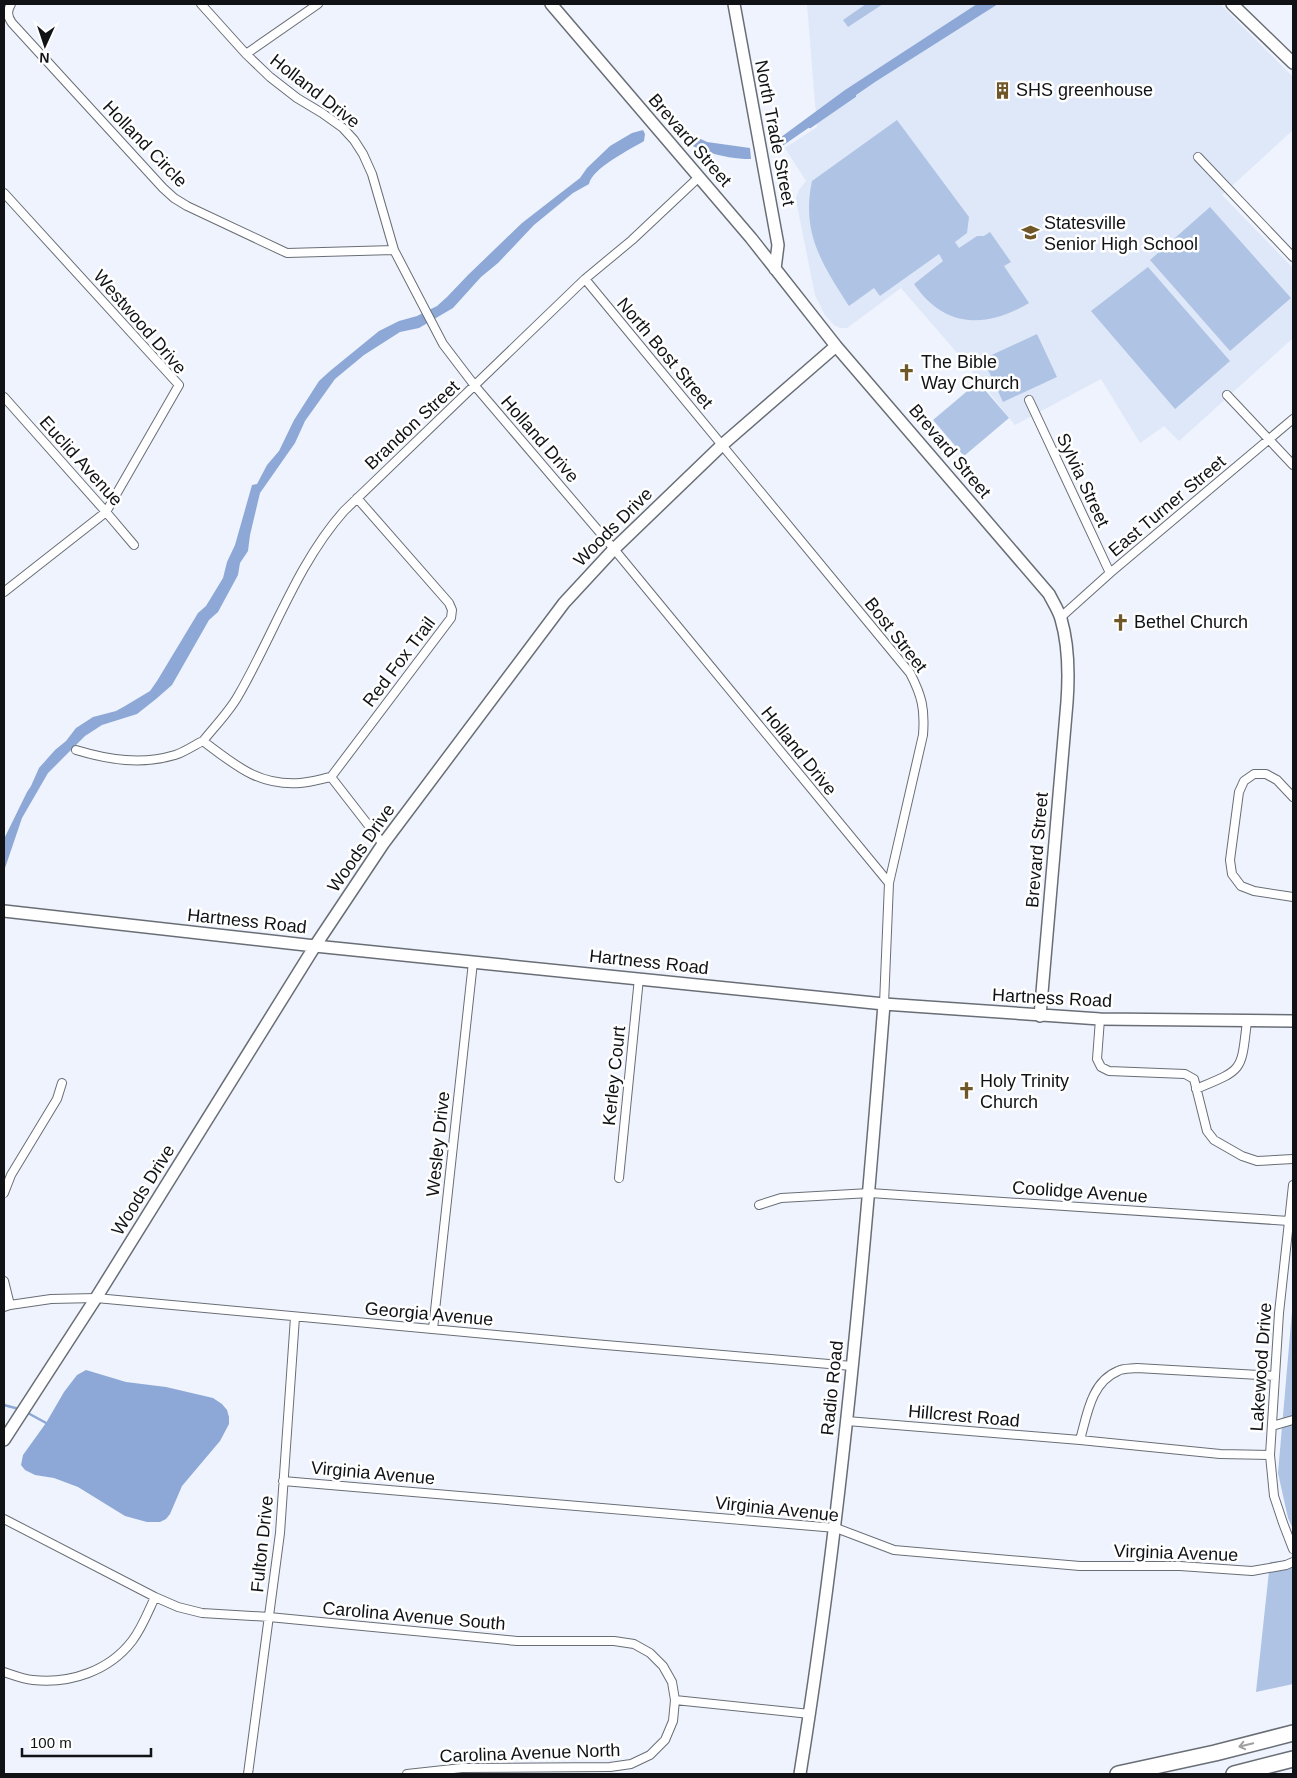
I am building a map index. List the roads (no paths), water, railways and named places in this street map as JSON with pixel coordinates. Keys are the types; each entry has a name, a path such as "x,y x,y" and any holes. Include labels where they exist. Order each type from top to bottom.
{"highway":[{"path":"1118,1774 1293,1733"},
{"path":"1234,1774 1293,1759"}],"street":[{"name":"Holland Circle","path":"11,4 8,10 8,17 12,23 174,198 187,206 287,252 394,250"},
{"name":"Holland Drive","path":"201,4 270,78 342,128 354,140 372,174 394,250 443,344 475,386 614,549 889,883"},
{"path":"246,54 318,4"},
{"name":"Brevard Street","path":"551,4 751,238 836,346 1049,594 1061,617 1069,673 1040,1016"},
{"name":"North Trade Street","path":"734,4 778,245 775,269"},
{"path":"1232,4 1293,63"},
{"path":"1198,157 1293,257"},
{"name":"Brandon Street","path":"203,741 238,697 313,551 332,524 585,279 632,240 699,177"},
{"name":"Westwood Drive","path":"4,193 179,384 106,512"},
{"name":"North Bost Street","path":"585,279 722,445"},
{"name":"Woods Drive","path":"4,1440 96,1298 315,946 383,844 564,603 614,549 722,445 836,346"},
{"path":"1227,395 1293,464"},
{"name":"Euclid Avenue","path":"4,397 134,545"},
{"name":"Sylvia Street","path":"1029,400 1110,573"},
{"name":"East Turner Street","path":"1061,617 1110,573 1293,419"},
{"name":"Bost Street","path":"722,445 910,673 920,692 924,714 923,735 889,883 884,1004"},
{"name":"Red Fox Trail","path":"331,776 451,618 452,610 449,603 357,498"},
{"path":"4,592 106,512"},
{"path":"76,750 120,760 149,761 177,754 203,741 242,770 279,783 302,783 331,776 383,844"},
{"path":"1293,797 1277,780 1266,774 1254,774 1244,781 1239,792 1230,860 1232,874 1241,886 1254,891 1293,897"},
{"name":"Hartness Road","path":"4,911 315,946 884,1004 1100,1019 1293,1021"},
{"name":"Wesley Drive","path":"433,1329 473,962"},
{"name":"Kerley Court","path":"619,1178 639,978"},
{"name":"Radio Road","path":"800,1774 836,1528 870,1193 884,1004"},
{"path":"1100,1019 1097,1059 1098,1064 1104,1070 1186,1074 1194,1079 1206,1131 1214,1140 1242,1156 1256,1160 1293,1159"},
{"path":"1196,1089 1229,1075 1238,1067 1244,1050 1247,1021"},
{"path":"4,1193 11,1175 57,1099 62,1083"},
{"name":"Lakewood Drive","path":"1293,1185 1279,1313 1270,1455 1274,1496 1293,1549"},
{"name":"Coolidge Avenue","path":"759,1205 781,1198 870,1193 1289,1221"},
{"path":"4,1281 7,1306"},
{"name":"Georgia Avenue","path":"7,1306 51,1299 96,1298 852,1366"},
{"name":"Fulton Drive","path":"248,1774 280,1532 295,1316"},
{"path":"1080,1440 1092,1396 1103,1380 1119,1370 1137,1368 1275,1376"},
{"path":"1272,1426 1293,1420"},
{"name":"Hillcrest Road","path":"847,1421 1080,1440 1220,1454 1270,1455"},
{"name":"Virginia Avenue","path":"283,1481 836,1528 894,1550 1080,1566 1180,1566 1252,1570 1286,1565 1293,1562"},
{"name":"Carolina Avenue South","path":"4,1519 178,1607 202,1613 269,1617 493,1639 558,1642 614,1641 634,1644 650,1653 663,1666 672,1682 676,1700"},
{"path":"4,1672 31,1680 60,1681 87,1674 112,1661 132,1641 146,1617 155,1596"},
{"path":"676,1700 810,1714"},
{"name":"Carolina Avenue North","path":"407,1774 462,1768 610,1766 631,1764 650,1755 664,1740 673,1721 676,1700"}],"waterway":[{"path":"810,127 855,96"},
{"path":"4,1405 19,1409"},
{"path":"26,1412 48,1424"}],"place":[{"name":"SHS greenhouse","path":"1002,90"},
{"name":"Statesville Senior High School","path":"1030,233"},
{"name":"The Bible Way Church","path":"907,372"},
{"name":"Bethel Church","path":"1120,622"},
{"name":"Holy Trinity Church","path":"966,1091"}]}
